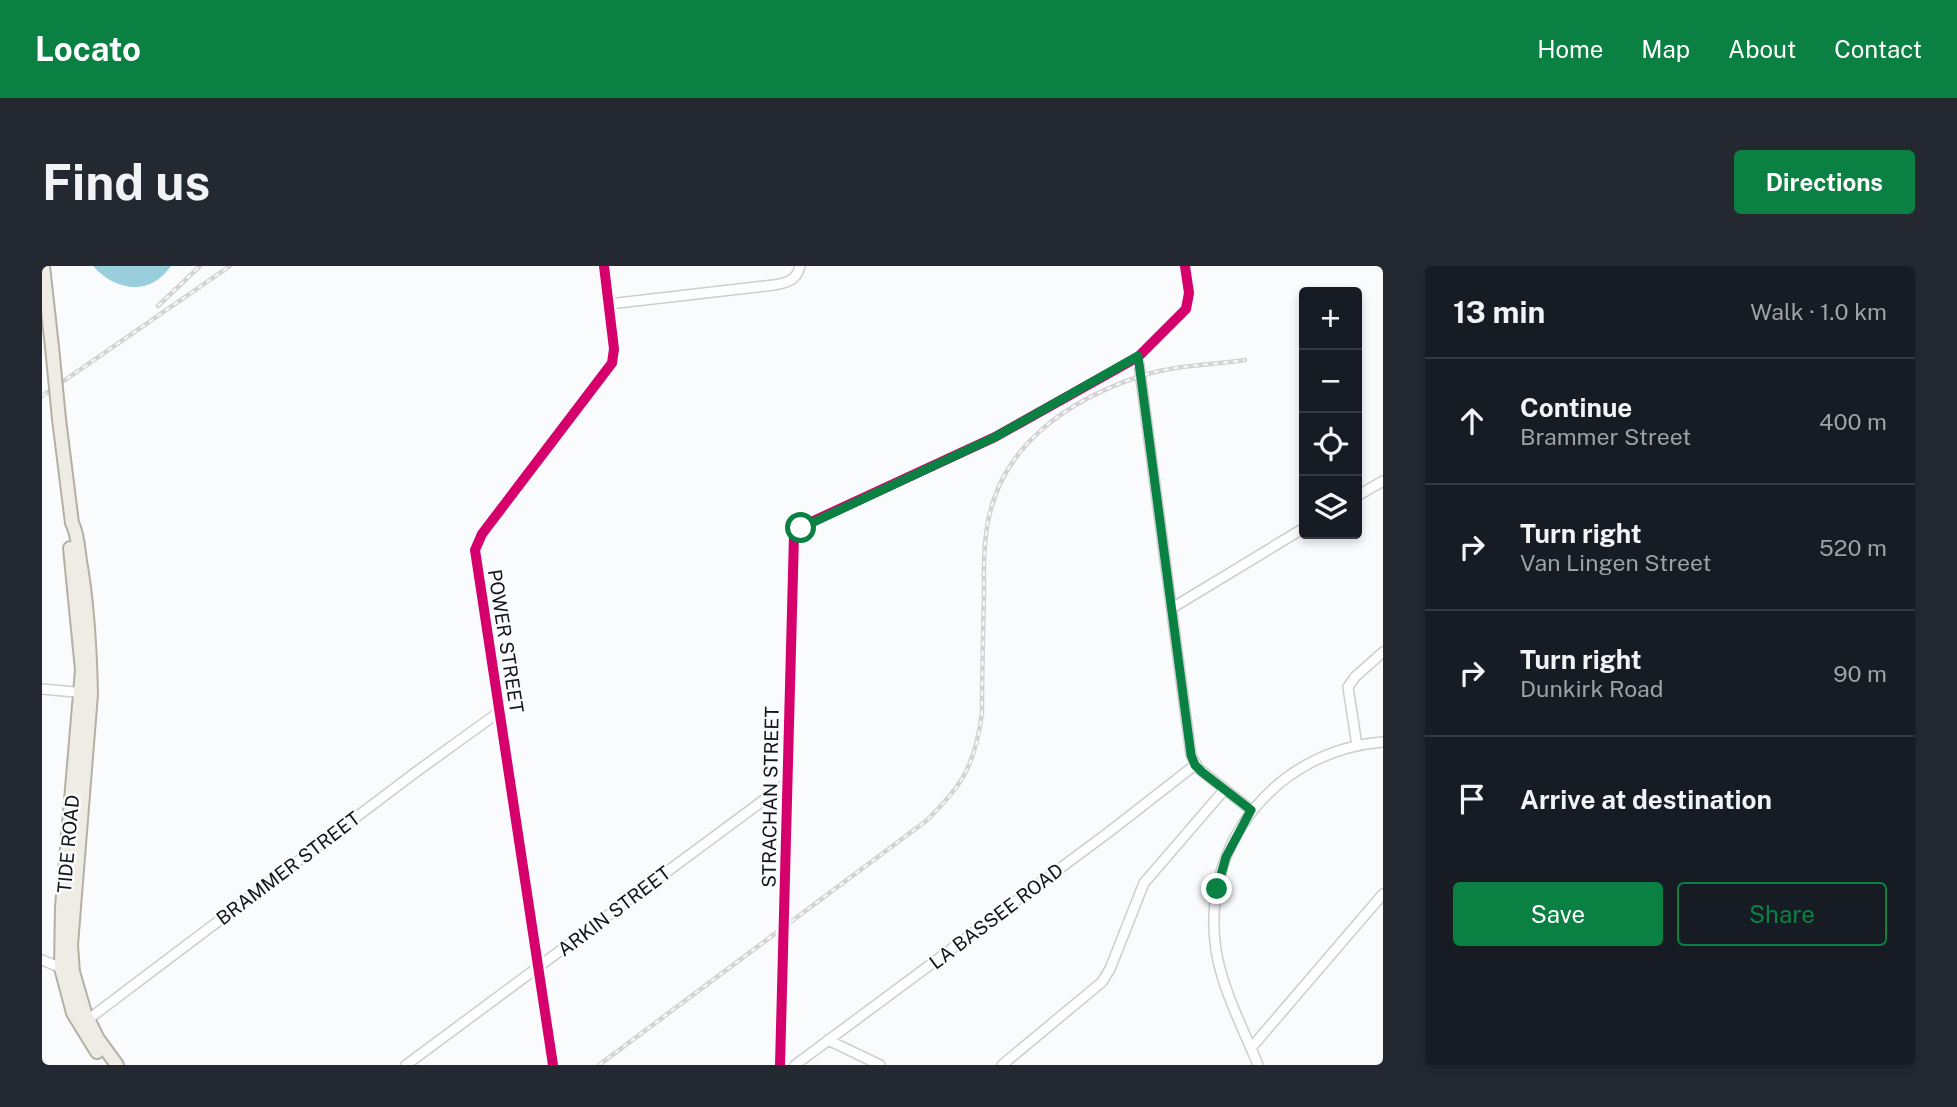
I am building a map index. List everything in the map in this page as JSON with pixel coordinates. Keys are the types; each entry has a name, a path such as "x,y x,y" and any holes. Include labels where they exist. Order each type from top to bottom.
{"main road":[{"name":"TIDE ROAD","path":"43,266 59,419 72,523 84,583 91,653 67,970 83,1022"},
{"path":"83,1022 107,1065"},
{"path":"83,1022 117,1065"}],"street":[{"name":"POWER STREET","path":"552,1065 475,556 476,544 612,363 614,354 604,266"},
{"path":"609,304 788,283 797,275 800,266"},
{"path":"1185,266 1188,304 1182,314 1138,356 1190,750 1195,765 1251,810"},
{"name":"STRACHAN STREET","path":"780,1065 793,542 797,531 995,437 1138,356"},
{"path":"1362,493 1383,481"},
{"path":"1172,608 1299,531"},
{"path":"1357,746 1348,687 1355,677 1383,652"},
{"path":"42,689 86,693"},
{"name":"BRAMMER STREET","path":"83,1022 499,712"},
{"path":"1258,1065 1220,967 1214,919 1223,865 1251,810 1296,770 1335,752 1383,742"},
{"name":"LA BASSEE ROAD","path":"795,1065 1195,765"},
{"name":"ARKIN STREET","path":"406,1065 788,782"},
{"path":"1002,1065 1102,982 1110,969 1144,883 1225,789"},
{"path":"1251,1048 1383,894"},
{"path":"42,961 67,970"},
{"path":"828,1041 880,1065"}],"water":[{"path":"93,266 171,266 153,283 132,287 112,281"}],"railway":[{"path":"158,306 200,266"},
{"path":"42,396 230,266"},
{"path":"599,1065 926,821 958,785 971,761 982,713 984,559 988,522 996,494 1008,470 1024,448 1043,428 1065,412 1115,386 1166,370 1245,360"}],"cycle path":[{"path":"553,1065 475,550 482,534 612,363 614,349 604,266"},
{"path":"780,1065 794,535 809,523 995,437 1138,357 1186,309 1189,293 1185,266"}],"route":[{"path":"801,528 995,437 1138,356 1191,755 1202,772 1251,810 1226,857 1217,889"}]}
